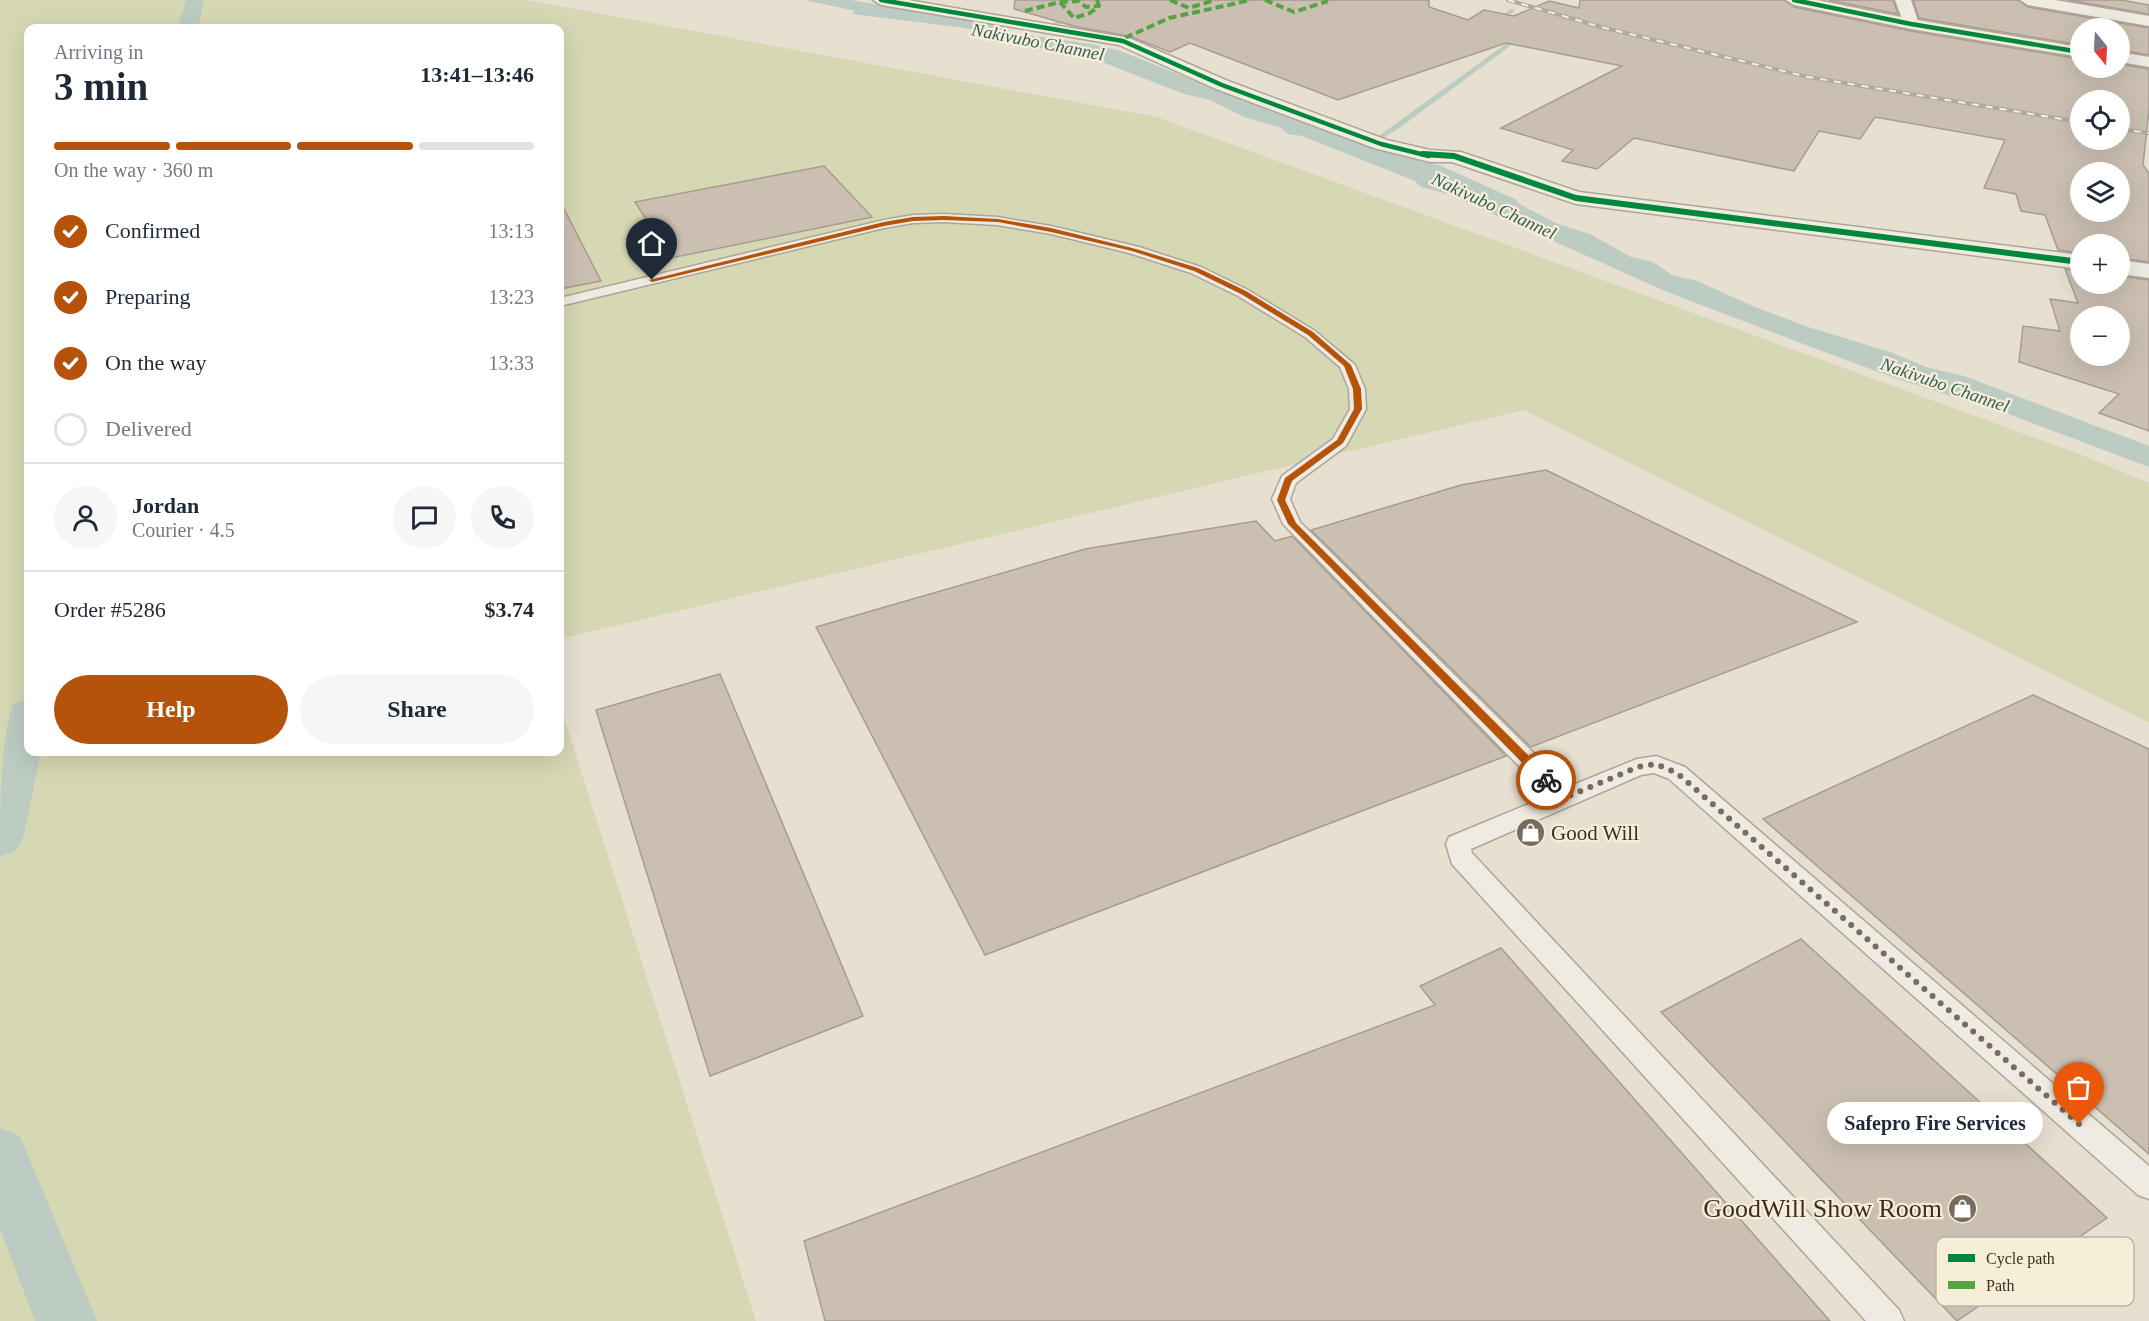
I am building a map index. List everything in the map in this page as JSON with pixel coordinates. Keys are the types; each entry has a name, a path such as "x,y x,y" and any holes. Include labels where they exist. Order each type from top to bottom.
{"street":[{"path":"1794,0 1911,24 2070,50"},
{"path":"1903,0 1911,24"},
{"path":"2028,0 2149,21"},
{"path":"893,1 1123,41 1156,58 1222,85 1382,144 1430,156 1455,156 1576,198 2070,261"},
{"path":"2130,59 2149,62"},
{"path":"2130,268 2149,271"}],"lane":[{"path":"564,301 884,224 913,219 944,218 998,220 1134,250 1196,270 1243,293 1310,334 1347,365 1357,389 1358,409 1340,442 1288,480 1281,500 1292,524 1564,798"},
{"path":"1888,1321 1461,857 1458,844 1638,767 1656,764 1677,773 2149,1185"}],"green space":[{"path":"0,0 527,0 1157,117 2082,455 2149,483 2149,723 1524,410 564,638 564,24 24,24 24,756 564,756 564,718 756,1321 0,1321"}],"water":[{"name":"Nakivubo Channel","path":"805,0 851,0 996,25 1005,32 1118,50 1319,128 1357,137 1410,154 1422,162 1439,165 1515,199 1521,205 1558,224 1590,234 1631,257 1653,262 1672,275 1697,281 1755,307 1805,326 1890,352 1926,367 1964,376 2149,446 2149,467 2011,415 1895,378 1667,292 1451,195 1421,187 1415,181 1302,136 1288,134 1279,127 1244,117 1210,100 1184,94 1092,58 1038,47 1025,40 958,27 851,14 855,11"}],"building":[{"path":"1015,0 1429,0 1429,7 1468,20 1484,10 1514,16 1549,1 1579,8 1580,0 1784,0 1794,7 1911,31 2070,57 2070,78 2130,78 2130,66 2149,69 2149,109 2143,165 2149,173 2149,262 2130,259 2130,234 2070,234 2070,252 2058,250 2045,215 2021,211 2016,194 1984,188 2005,140 1875,117 1860,139 1819,131 1794,171 1634,138 1597,169 1562,161 1573,150 1501,128 1622,66 1506,43 1338,100 1190,43 1170,52 1129,36 1077,27 1014,9"},
{"path":"1828,0 1893,0 1898,14"},
{"path":"1913,0 2018,0 2028,7 2091,18 2070,18 2070,43 1919,18"},
{"path":"2068,0 2121,0 2149,5 2149,14"},
{"path":"2130,25 2149,28 2149,55 2130,52"},
{"path":"824,166 872,217 671,258 635,202"},
{"path":"564,209 601,281 564,288"},
{"path":"2065,269 2070,270 2070,282"},
{"path":"2130,277 2149,280 2149,431 2099,413 2119,394 2019,362 2023,326 2060,331 2050,299 2078,303 2075,294 2130,294"},
{"path":"1546,470 1857,622 1531,747 1311,530 1461,485"},
{"path":"1256,521 1275,541 1292,536 1506,756 985,955 816,627 1085,549"},
{"path":"720,674 863,1016 710,1076 596,710"},
{"path":"2033,695 2149,749 2149,1154 1763,819"},
{"path":"1801,939 2107,1218 2079,1237 1936,1237 1936,1299 1661,1012"},
{"path":"1501,948 1830,1321 825,1321 804,1241 1435,1005 1420,986"},
{"path":"1943,1306 1979,1306 1957,1321"}],"waterway":[{"path":"189,24 195,0"},
{"path":"1378,139 1515,40 1498,27 1502,22 1500,19 1513,10"},
{"name":"Nakivubo Channel","path":"1046,27 1074,17"},
{"path":"0,838 24,732"},
{"path":"0,1155 66,1321"}],"railway":[{"path":"1508,0 1601,27 1808,77 2070,120"},
{"path":"2130,130 2149,133"}],"marked path":[{"path":"1025,11 1060,2 1074,18 1090,13 1099,6 1097,0"},
{"path":"1170,0 1189,8 1215,0"},
{"path":"1125,38 1169,18 1251,0"},
{"path":"1265,0 1294,12 1328,1"},
{"path":"1060,2 1079,1 1086,7 1098,6"}],"cycle path":[{"path":"881,0 1123,41 1222,85 1381,144 1430,156 1454,156 1576,198 2070,261"},
{"path":"1794,0 1911,24 2070,50"}],"way so far":[{"path":"1546,780 1564,798 1638,767 1656,764 1677,773 2079,1124"}],"place":[{"name":"Good Will","path":"1530,833"},
{"name":"Safepro Fire Services","path":"2079,1124"},
{"name":"GoodWill Show Room","path":"1963,1208"}],"route":[{"path":"652,280 884,224 913,219 944,218 998,220 1134,250 1196,270 1243,293 1310,334 1347,365 1357,389 1358,409 1340,442 1288,480 1281,500 1292,524 1546,780"}]}
